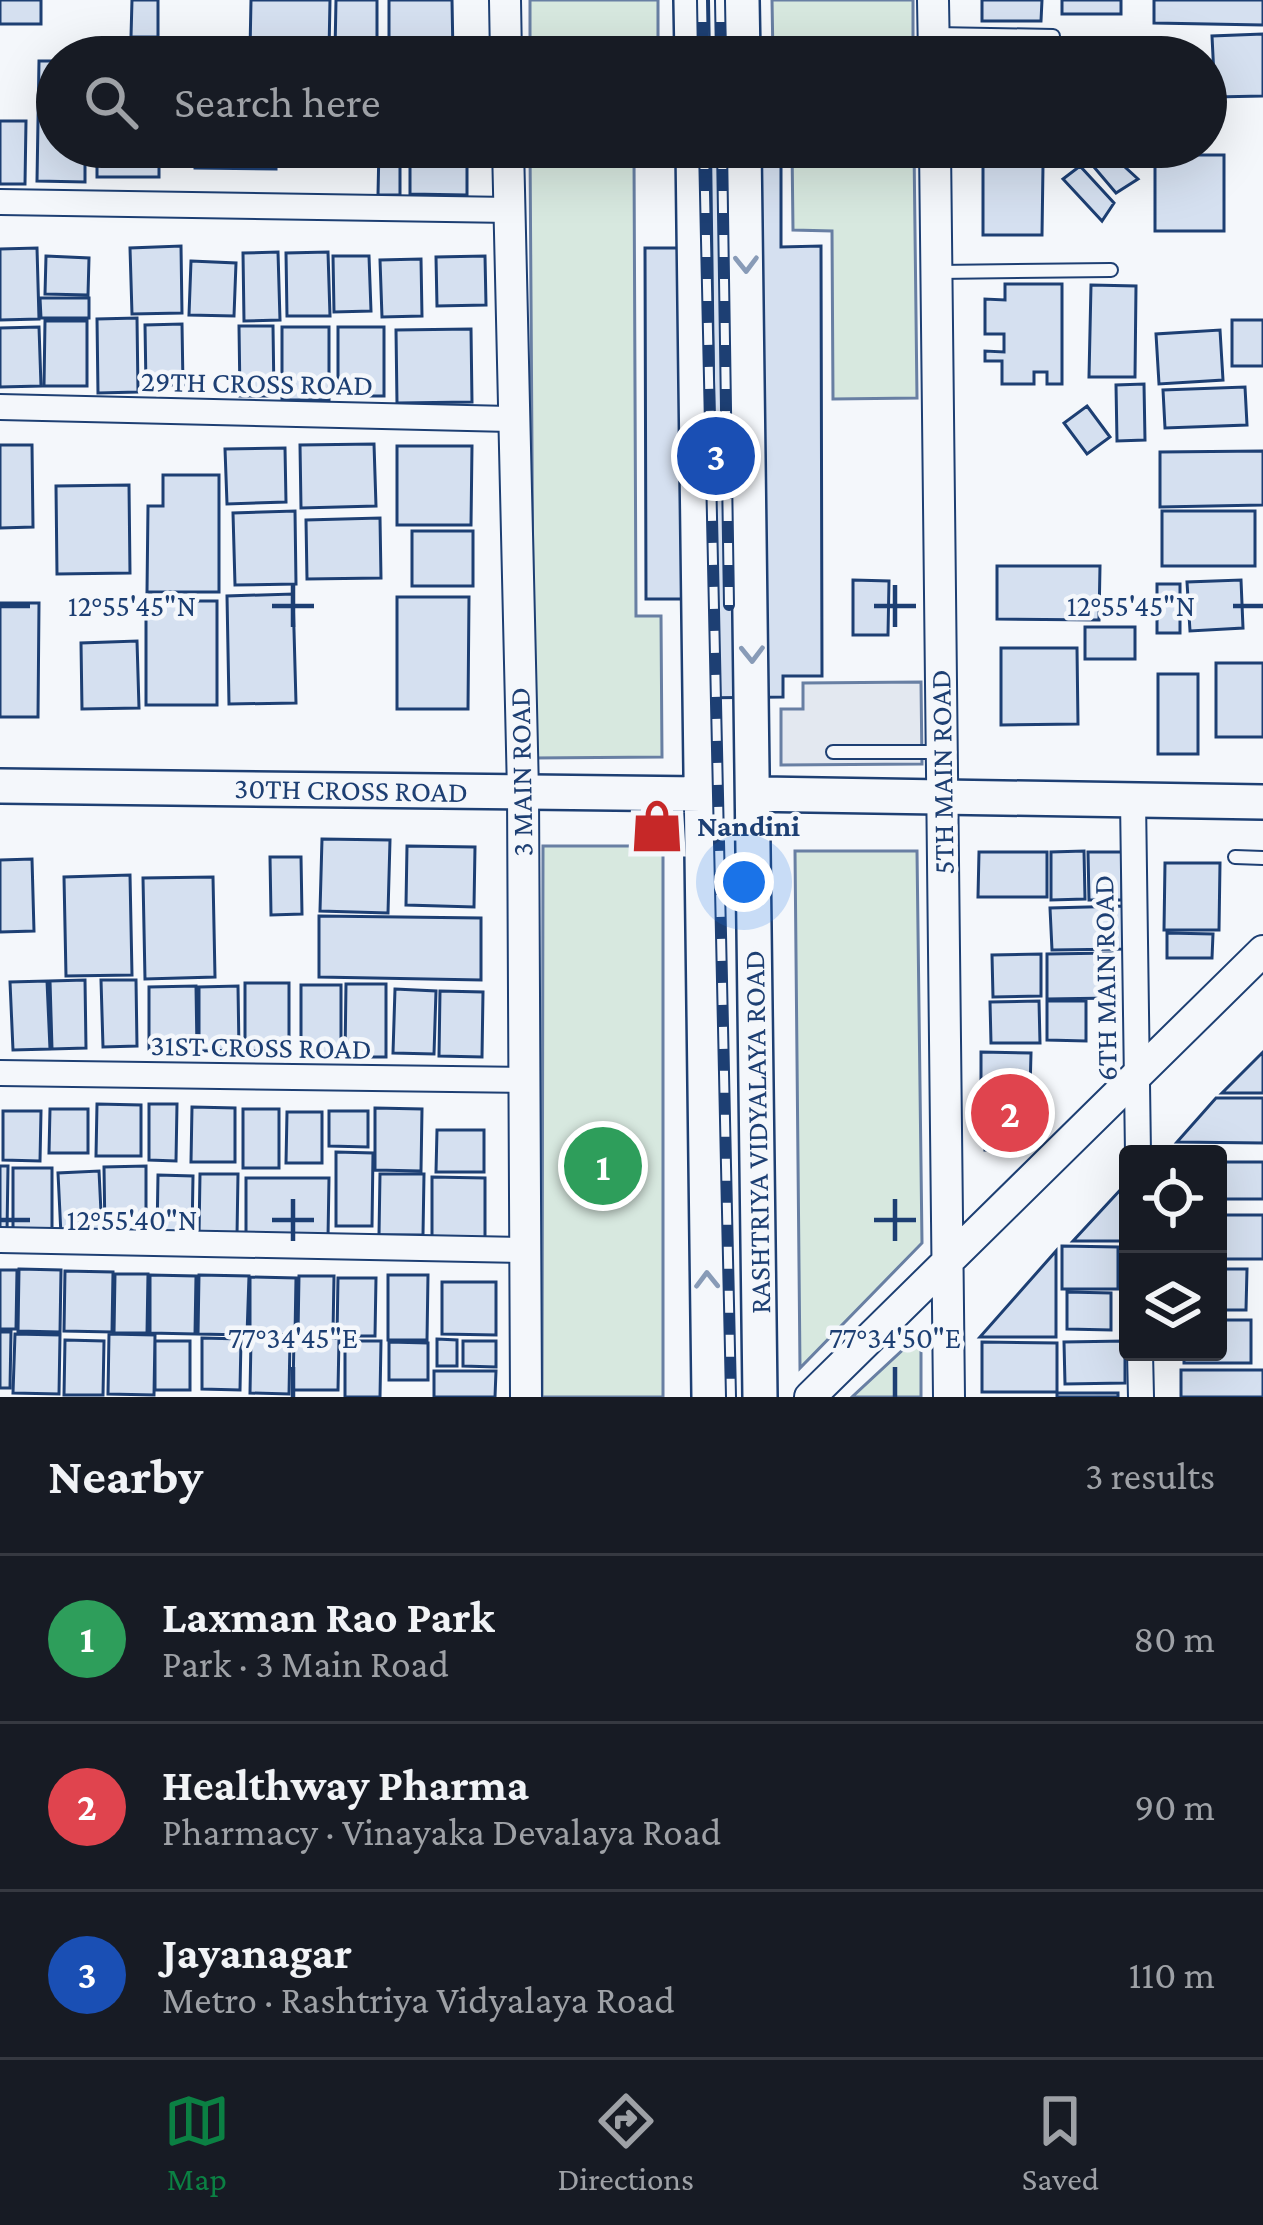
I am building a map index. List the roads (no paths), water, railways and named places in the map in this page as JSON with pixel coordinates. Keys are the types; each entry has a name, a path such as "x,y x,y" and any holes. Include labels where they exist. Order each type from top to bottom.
{"main road":[{"path":"691,0 692,36"},
{"path":"742,0 743,36"},
{"name":"RASHTRIYA VIDYALAYA ROAD","path":"693,168 709,1397"},
{"name":"RASHTRIYA VIDYALAYA ROAD","path":"744,168 760,1397"},
{"name":"30TH CROSS ROAD","path":"0,786 701,794"},
{"path":"754,794 1263,802"}],"street":[{"path":"505,0 506,36"},
{"path":"933,0 933,36"},
{"name":"3 MAIN ROAD","path":"509,168 524,792 521,1080 526,1397"},
{"name":"5TH MAIN ROAD","path":"934,168 949,1397"},
{"path":"0,202 510,210"},
{"name":"29TH CROSS ROAD","path":"0,407 512,419"},
{"name":"6TH MAIN ROAD","path":"1133,800 1138,1145"},
{"path":"810,1397 1263,951"},
{"name":"31ST CROSS ROAD","path":"0,1073 521,1080"},
{"path":"0,1240 525,1250"},
{"path":"1140,1361 1141,1397"}],"lane":[{"path":"936,272 1111,270"},
{"path":"833,752 942,752"},
{"path":"1235,857 1263,858"}],"railway":[{"path":"702,0 703,36"},
{"path":"720,0 721,36"},
{"path":"704,168 731,1397"},
{"path":"722,168 729,605"}],"place":[{"name":"Jayanagar","path":"716,456"},
{"name":"Nandini","path":"657,826"},
{"name":"Healthway Pharma","path":"1010,1113"},
{"name":"Laxman Rao Park","path":"603,1166"}]}
